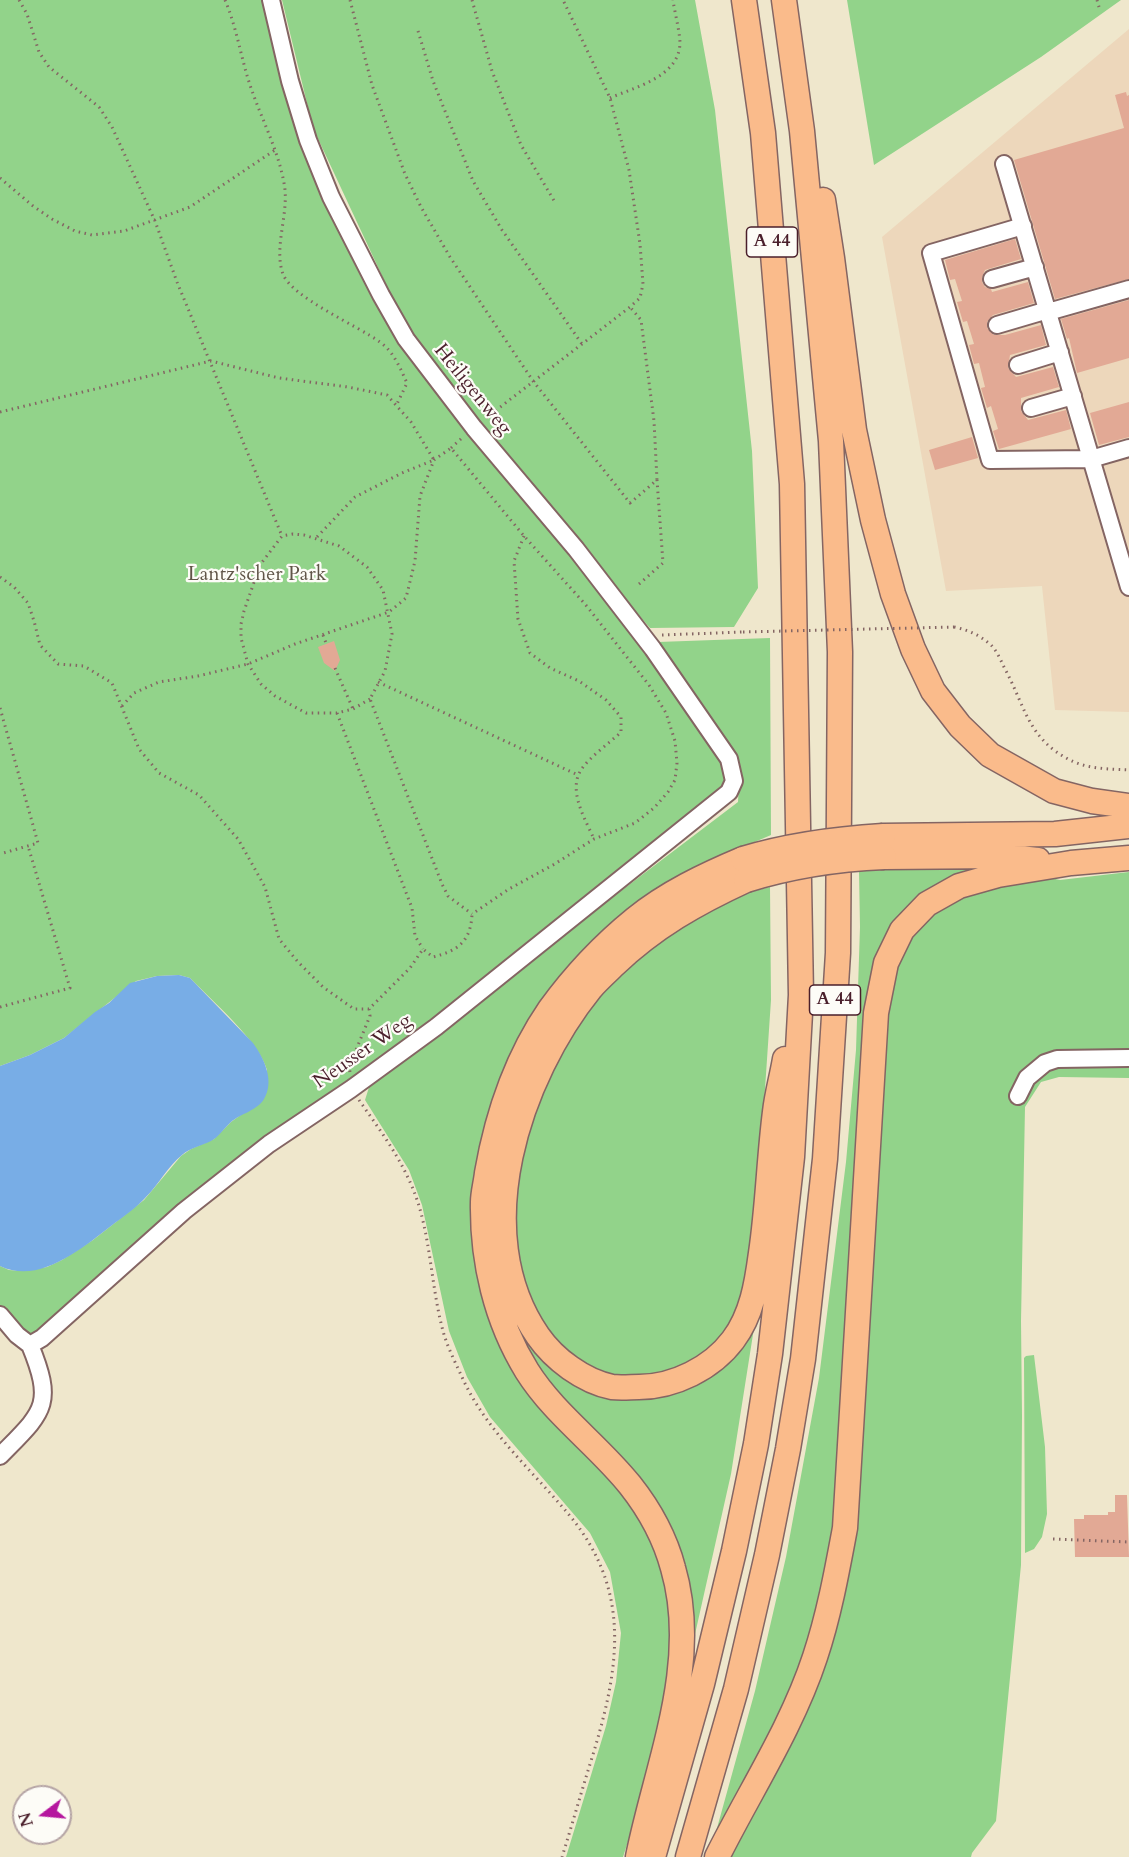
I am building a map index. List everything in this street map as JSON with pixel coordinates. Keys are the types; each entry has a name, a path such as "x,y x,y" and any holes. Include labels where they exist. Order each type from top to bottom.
{"highway":[{"name":"A 44","path":"653,1857 702,1684 734,1551 756,1444 770,1354 792,1157 801,995 792,484 763,133 744,0"},
{"name":"A 44","path":"688,1857 736,1689 768,1555 803,1359 825,1159 838,953 840,652 831,441 802,130 784,0"},
{"path":"802,130 824,205 854,430 873,520 893,594 913,649 928,681 960,726 990,755 1054,791 1092,801 1129,806"},
{"path":"884,846 1055,834 1129,826"},
{"path":"801,995 775,1110 766,1222 757,1284 749,1310 734,1340 712,1360 684,1378 652,1387 612,1387 584,1376 563,1364 542,1343 526,1318 515,1291 507,1255 504,1214 506,1183 523,1109 541,1065 592,986 628,952 662,925 704,900 771,850 819,841 1071,862"},
{"path":"717,1857 789,1723 815,1658 832,1594 843,1539 876,1013 886,963 902,930 927,904 958,886 998,875 1071,862 1129,858"},
{"path":"638,1857 646,1817 669,1736 679,1685 682,1639 680,1601 674,1568 651,1516 629,1484 547,1398 527,1372 511,1342 496,1303 490,1279 484,1237 483,1199 502,1107 525,1052 549,1010 606,945 636,918 701,877 744,869"}],"lane":[{"name":"Heiligenweg","path":"271,0 290,81 308,140 331,197 406,339 474,428 580,547 729,759"},
{"path":"1004,164 1129,586"},
{"path":"1023,226 931,253 990,460 1091,459 1129,448"},
{"path":"992,279 1035,267"},
{"path":"997,325 1129,289"},
{"path":"1018,364 1060,352"},
{"path":"1031,408 1073,396"},
{"name":"Neusser Weg","path":"30,1345 42,1338 201,1197 269,1143 351,1089 436,1027 729,792 734,781 729,759"},
{"path":"1018,1096 1027,1078 1045,1063 1057,1059 1129,1058"},
{"path":"0,1315 17,1335 30,1345 43,1380 43,1400 37,1416 0,1456"}],"path":[{"path":"19,0 27,14 39,52 49,67 99,107 112,127 155,221 177,282 212,361 282,536"},
{"path":"225,0 250,86 275,150 285,184 280,258 283,276 298,292 381,342 395,358 407,383 396,406"},
{"path":"350,0 372,85 405,174 450,257 533,381 630,503 657,480"},
{"path":"472,0 492,71 521,145 556,204"},
{"path":"474,428 630,308 640,298 643,284 630,170 610,98 563,0"},
{"path":"610,98 662,76 674,61 680,44 673,0"},
{"path":"1097,0 1100,7"},
{"path":"418,31 433,81 473,182 502,230 582,344"},
{"path":"0,178 42,212 75,231 92,235 124,231 190,207 275,150"},
{"path":"630,308 640,320 654,421 663,563 639,584"},
{"path":"0,412 212,361 279,378 348,387 387,395 411,422 434,460"},
{"path":"316,538 355,497 434,460 451,448 524,536 585,604 649,685 666,713 675,741 677,763 675,780 654,808 635,823 594,839 471,914"},
{"path":"122,706 134,693 159,682 198,676 248,664 389,612 406,598 415,561 420,496 434,460"},
{"path":"293,534 316,538 339,546 367,567 383,590 392,634 385,671 370,699 353,709 337,713 306,713 275,696 261,684 248,664 242,638 241,624 244,611 260,565 269,551 282,536 293,534"},
{"path":"524,536 514,561 518,619 530,653 550,668 579,681 606,700 621,717 621,732 578,775 576,790 582,813 594,839"},
{"path":"0,577 14,587 28,603 40,645 58,664 84,666 112,683 139,749 159,773 199,795 238,839 265,887 279,939 323,987 354,1009 369,1009 410,968 423,949"},
{"path":"643,636 954,627 970,631 993,646 1029,723 1043,742 1071,761 1100,768 1129,770"},
{"path":"323,635 326,643"},
{"path":"335,668 353,709"},
{"path":"378,682 578,775"},
{"path":"370,699 442,884 448,896 471,914"},
{"path":"0,708 38,843 0,854"},
{"path":"337,713 412,908 415,936 423,949 433,957 458,948 466,939 471,926 471,914"},
{"path":"0,1006 70,988 28,846"},
{"path":"369,1009 370,1016 349,1068 351,1089 405,1170 419,1206 443,1332 463,1379 487,1420 585,1537 600,1563 610,1594 615,1635 612,1680 602,1724 562,1857"},
{"path":"1053,1539 1129,1542"}],"shaded area":[{"path":"1129,29 1129,712 1055,710 1042,586 946,591 882,237"}],"green space":[{"name":"Lantz'scher Park","path":"0,0 264,0 327,205 376,304 406,351 636,632 728,771 731,782 32,1337 0,1312 0,1266 9,1270 22,1271 47,1267 93,1240 144,1200 181,1156 214,1139 242,1114 267,1070 255,1047 234,1022 190,978 179,975 157,976 136,981 64,1038 30,1055 0,1066"},
{"path":"282,0 695,0 715,110 752,451 758,588 734,627 650,628 585,553 433,366 391,295 313,128"},
{"path":"847,0 1121,0 1041,57 874,165"},
{"path":"770,638 771,835 708,862 547,995 479,1277 600,1465 654,1536 672,1612 672,1663 645,1788 623,1857 566,1857 606,1726 616,1682 621,1633 610,1572 590,1533 490,1417 467,1377 449,1331 422,1205 409,1170 365,1100 371,1081 738,802 740,763 658,642"},
{"path":"988,864 1060,880 1129,872 1129,1078 1059,1077 1041,1082 1025,1107 1021,1321 1021,1565 996,1821 971,1857 709,1857 755,1691 786,1557 819,1378 846,1162 856,1050 860,927 859,871"},
{"path":"770,887 771,1000 759,1178 743,1297 731,1323 717,1343 699,1357 676,1369 650,1376 628,1377 604,1373 580,1363 560,1349 530,1303 514,1243 514,1209 525,1134 556,1059 602,991 673,927 743,894"},
{"path":"508,1306 527,1340 635,1398 754,1328 731,1474 691,1652 689,1592 527,1351"},
{"path":"1034,1355 1045,1447 1047,1514 1042,1537 1034,1549 1025,1553 1024,1358"}],"water":[{"path":"179,975 190,978 253,1043 267,1070 268,1085 264,1099 258,1106 231,1122 214,1139 182,1155 138,1205 73,1254 44,1268 30,1271 15,1271 0,1266 0,1066 30,1055 64,1038 109,1003 130,983 157,976"}],"building":[{"path":"1126,92 1127,96 1129,95 1129,279 1055,299 1014,160 1124,128 1115,95"},
{"path":"1015,239 1021,259 985,270 982,282 992,292 1028,282 1034,303 993,315 987,322 987,328 994,335 1005,335 1041,325 1046,345 1010,355 1008,368 1016,377 1053,367 1059,387 1021,398 1021,411 1028,420 1066,410 1071,429 999,449 993,431 998,429 991,406 987,408 981,388 985,387 979,363 974,364 969,345 974,344 967,321 963,322 957,302 962,301 955,279 950,280 945,260"},
{"path":"1129,300 1129,358 1077,373 1069,338 1067,339 1061,319"},
{"path":"1129,402 1129,437 1099,445 1090,413"},
{"path":"972,437 978,458 935,470 929,450"},
{"path":"334,641 340,660 335,671 324,663 318,647"},
{"path":"1115,1495 1127,1495 1129,1557 1075,1557 1074,1519 1084,1519 1084,1515 1108,1515 1108,1512 1115,1512"}]}
